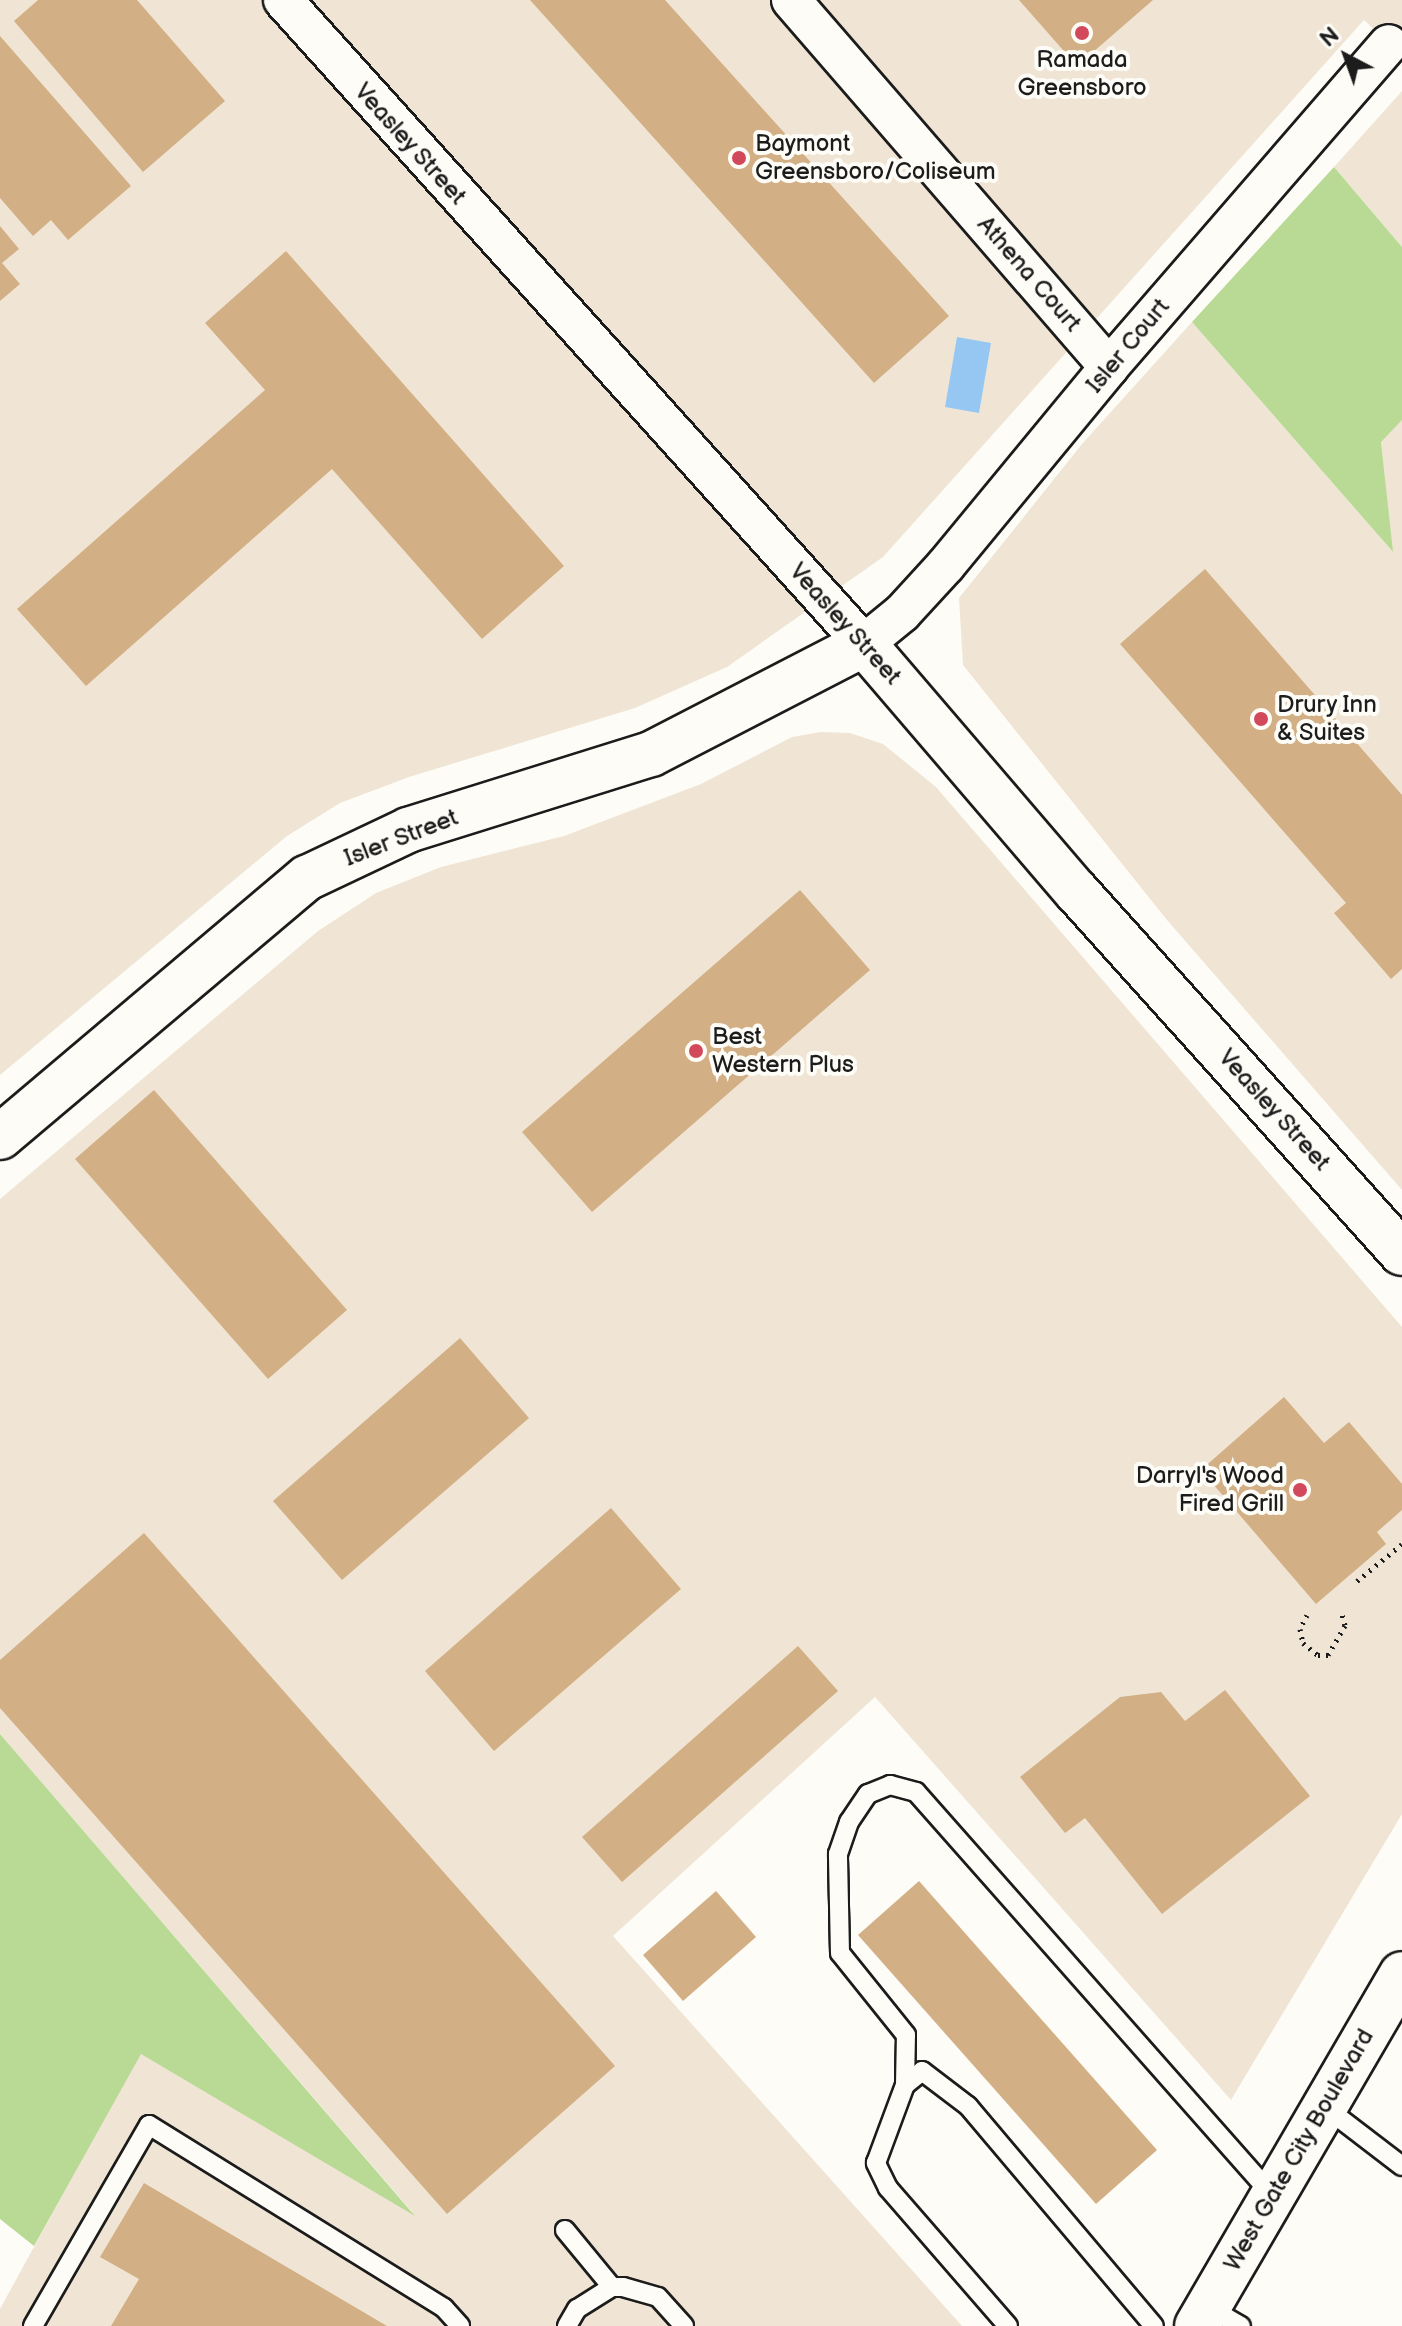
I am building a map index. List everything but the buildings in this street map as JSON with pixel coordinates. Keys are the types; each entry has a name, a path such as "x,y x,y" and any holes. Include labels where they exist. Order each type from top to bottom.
{"street":[{"name":"Veasley Street","path":"283,0 864,644 1076,891 1402,1253"},
{"name":"Athena Court","path":"791,0 1109,367"},
{"name":"Isler Court","path":"864,644 902,613 946,565 1109,367 1389,44"},
{"name":"Isler Street","path":"0,1137 307,878 408,830 651,754 864,644"},
{"name":"West Gate City Boulevard","path":"1215,2320 1273,2196 1402,1974"}],"lane":[{"path":"1008,2326 888,2188 876,2163 905,2085 906,2035 840,1953 842,1896 838,1854 849,1822 868,1794 890,1785 916,1792 1273,2196"},
{"path":"905,2085 922,2071 968,2106 1154,2326"},
{"path":"1325,2106 1402,2166"},
{"path":"33,2326 149,2125 444,2308 460,2326"},
{"path":"565,2230 612,2287"},
{"path":"567,2326 577,2309 612,2287 640,2288 658,2297 684,2326"}],"path":[{"path":"1357,1581 1402,1544"},
{"path":"1307,1615 1300,1629 1303,1643 1318,1655 1328,1655 1345,1625 1341,1611"}],"shaded area":[{"path":"0,0 1402,0 1402,56 1364,20 883,557 727,667 635,708 409,777 340,803 287,836 0,1075"},
{"path":"1402,91 1402,247 1334,167"},
{"path":"1192,322 1392,551 1381,441 1402,420 1402,1190 1167,920 963,665 959,598 1082,444"},
{"path":"821,732 850,733 883,744 936,787 1402,1327 1402,1814 1231,2100 875,1697 613,1936 962,2326 0,2326 0,2309 140,2053 413,2213 0,1734 0,1199 318,931 376,893 441,867 564,836 701,784 792,737"}],"green space":[{"path":"1334,167 1402,247 1402,420 1381,442 1393,552 1192,322"},
{"path":"0,1734 415,2216 141,2054 34,2246 0,2219"}],"water":[{"path":"957,337 991,343 979,413 945,407"}],"place":[{"name":"Ramada Greensboro","path":"1082,33"},
{"name":"Baymont Greensboro/Coliseum","path":"739,158"},
{"name":"Drury Inn & Suites","path":"1261,719"},
{"name":"Best Western Plus","path":"696,1051"},
{"name":"Darryl's Wood Fired Grill","path":"1300,1490"}]}
